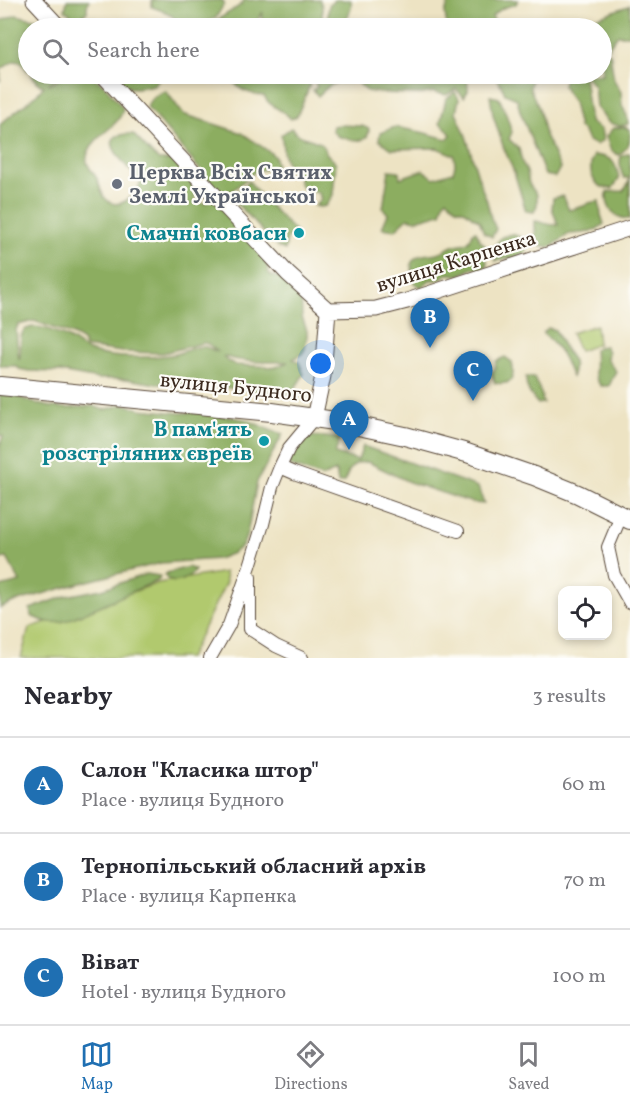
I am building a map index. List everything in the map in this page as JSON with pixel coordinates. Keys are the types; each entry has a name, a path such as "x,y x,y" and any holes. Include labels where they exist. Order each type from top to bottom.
{"highway":[{"name":"вулиця Будного","path":"0,386 272,412 335,421 405,436 467,453 534,476 578,494 626,518"}],"main road":[{"path":"34,0 51,18"},
{"path":"111,84 288,274 328,310 323,376 314,418"},
{"name":"вулиця Карпенка","path":"328,310 376,309 407,302 630,228"}],"street":[{"path":"210,658 229,626 280,467 290,448 314,418"},
{"path":"280,467 458,531"},
{"path":"626,518 608,547 614,575 630,603"},
{"path":"250,566 250,629 276,646 302,658"}],"green space":[{"path":"67,0 89,0 87,12 80,18 74,17 65,10"},
{"path":"152,0 221,0 224,4 216,18 174,18 152,7"},
{"path":"244,0 320,0 322,18 262,18 263,12 259,18 220,18 241,5"},
{"path":"334,0 351,0 347,18 329,18 329,6"},
{"path":"455,0 518,0 516,4 503,8 492,16 493,18 446,18 449,2"},
{"path":"630,5 630,35 617,35 612,42 612,18 584,18 598,17"},
{"path":"16,15 29,18 18,18 18,62 14,61 1,69 0,82 0,21"},
{"path":"612,66 614,80 621,92 622,105 628,124 620,126 609,123 596,107 592,84 612,84"},
{"path":"39,84 103,84 123,108 118,120 95,142 87,156 88,165 102,193 110,202 121,203 131,197 141,182 121,160 113,145 114,139 120,135 133,134 159,160 173,160 195,183 195,202 207,203 208,200 214,200 266,254 268,272 272,276 286,278 301,291 302,317 307,337 302,354 293,359 299,362 304,374 291,395 197,384 157,384 126,379 98,379 60,372 29,371 19,369 17,366 0,366 0,125 44,86","holes":["34,321 82,340 85,347 122,352 163,353 203,343 218,352 208,347 201,347 161,356 110,356 89,351 68,338 44,328 33,327 25,330 21,337 19,360 16,330 18,325","223,356 247,361 288,362 276,367 236,365"]},
{"path":"122,84 155,84 134,88"},
{"path":"236,84 310,85 297,116 291,119 264,96 256,95"},
{"path":"316,84 336,84 318,96 313,90 317,87"},
{"path":"359,84 468,84 468,91 464,97 456,89 446,95 434,92 422,94 367,91"},
{"path":"531,84 530,89 539,108 545,135 560,168 555,177 545,175 517,99 505,94 501,85"},
{"path":"563,84 585,84 590,122 601,130 603,140 596,145 588,141 584,132 579,128 573,102 563,87"},
{"path":"166,91 183,114 242,133 271,153 275,157 276,166 256,171 226,194 217,190 147,107 154,97"},
{"path":"455,92 459,99 456,112 496,229 492,237 484,233 479,220 466,211 456,208 447,199 441,213 416,220 408,218 395,230 382,228 388,214 383,208 389,170 399,171 400,178 423,170 434,178 453,172 455,165 454,155 437,148 392,149 379,140 380,133 395,127 447,139 451,135 440,123 446,99"},
{"path":"490,96 499,98 512,132 509,139 519,149 529,184 537,195 534,212 526,211 493,115"},
{"path":"333,126 362,126 369,129 368,135 362,140 337,136 332,130"},
{"path":"625,127 630,130 629,141 627,147 619,155 611,151 606,137 613,128"},
{"path":"291,128 298,135 321,143 336,163 333,195 326,206 315,206 321,200 319,193 303,189 299,183 299,175 290,172 284,157 281,135"},
{"path":"630,153 630,178 624,178 620,167 621,156"},
{"path":"594,155 605,157 615,164 619,179 612,189 602,187 595,181 591,168"},
{"path":"630,178 630,219 612,212 609,208 607,192 623,191"},
{"path":"249,181 295,232 287,239 285,250 278,247 239,206 227,197"},
{"path":"563,196 569,210 599,201 604,224 584,233 569,234 551,247 537,245 535,221 558,225 552,208 553,198"},
{"path":"476,231 480,240 488,248 485,254 486,267 473,268 460,275 447,274 438,280 430,280 421,287 414,283 411,264 416,258 467,243"},
{"path":"512,234 523,238 527,247 526,252 518,257 495,261 495,245 502,237"},
{"path":"596,325 598,344 579,351 571,333"},
{"path":"548,328 555,330 572,359 574,366 572,377 559,350 543,333"},
{"path":"605,346 608,352 607,360 616,371 609,386 601,386 595,373 594,350"},
{"path":"505,357 512,362 513,376 509,382 495,383 491,373 495,369 496,361"},
{"path":"526,377 534,377 543,403 538,404 531,395 526,385"},
{"path":"0,394 13,395 51,407 93,406 104,410 124,404 140,409 181,413 202,412 248,420 283,434 257,482 243,545 233,553 218,559 161,563 84,582 0,608 0,587 20,582 7,558 0,559 0,445 3,436 0,435"},
{"path":"307,437 340,439 335,454 358,460 363,446 478,487 484,504 473,503 409,482 368,462 357,463 350,469 344,482 338,483 336,471 322,477 288,465 288,461"},
{"path":"188,567 195,570 183,579 174,582 167,579 165,575 167,573"},
{"path":"225,572 226,582 189,658 21,658 29,628 158,583"},
{"path":"147,574 160,576 159,580 68,620 49,622 31,616 30,609 66,596 102,589"}],"place":[{"name":"Церква Всіх Святих Землі Української","path":"117,184"},
{"name":"Смачні ковбаси","path":"299,233"},
{"name":"Тернопільський обласний архів","path":"430,348"},
{"name":"Віват","path":"473,401"},
{"name":"В пам'ять розстріляних євреїв","path":"264,441"},
{"name":"Салон \"Класика штор\"","path":"349,450"}]}
